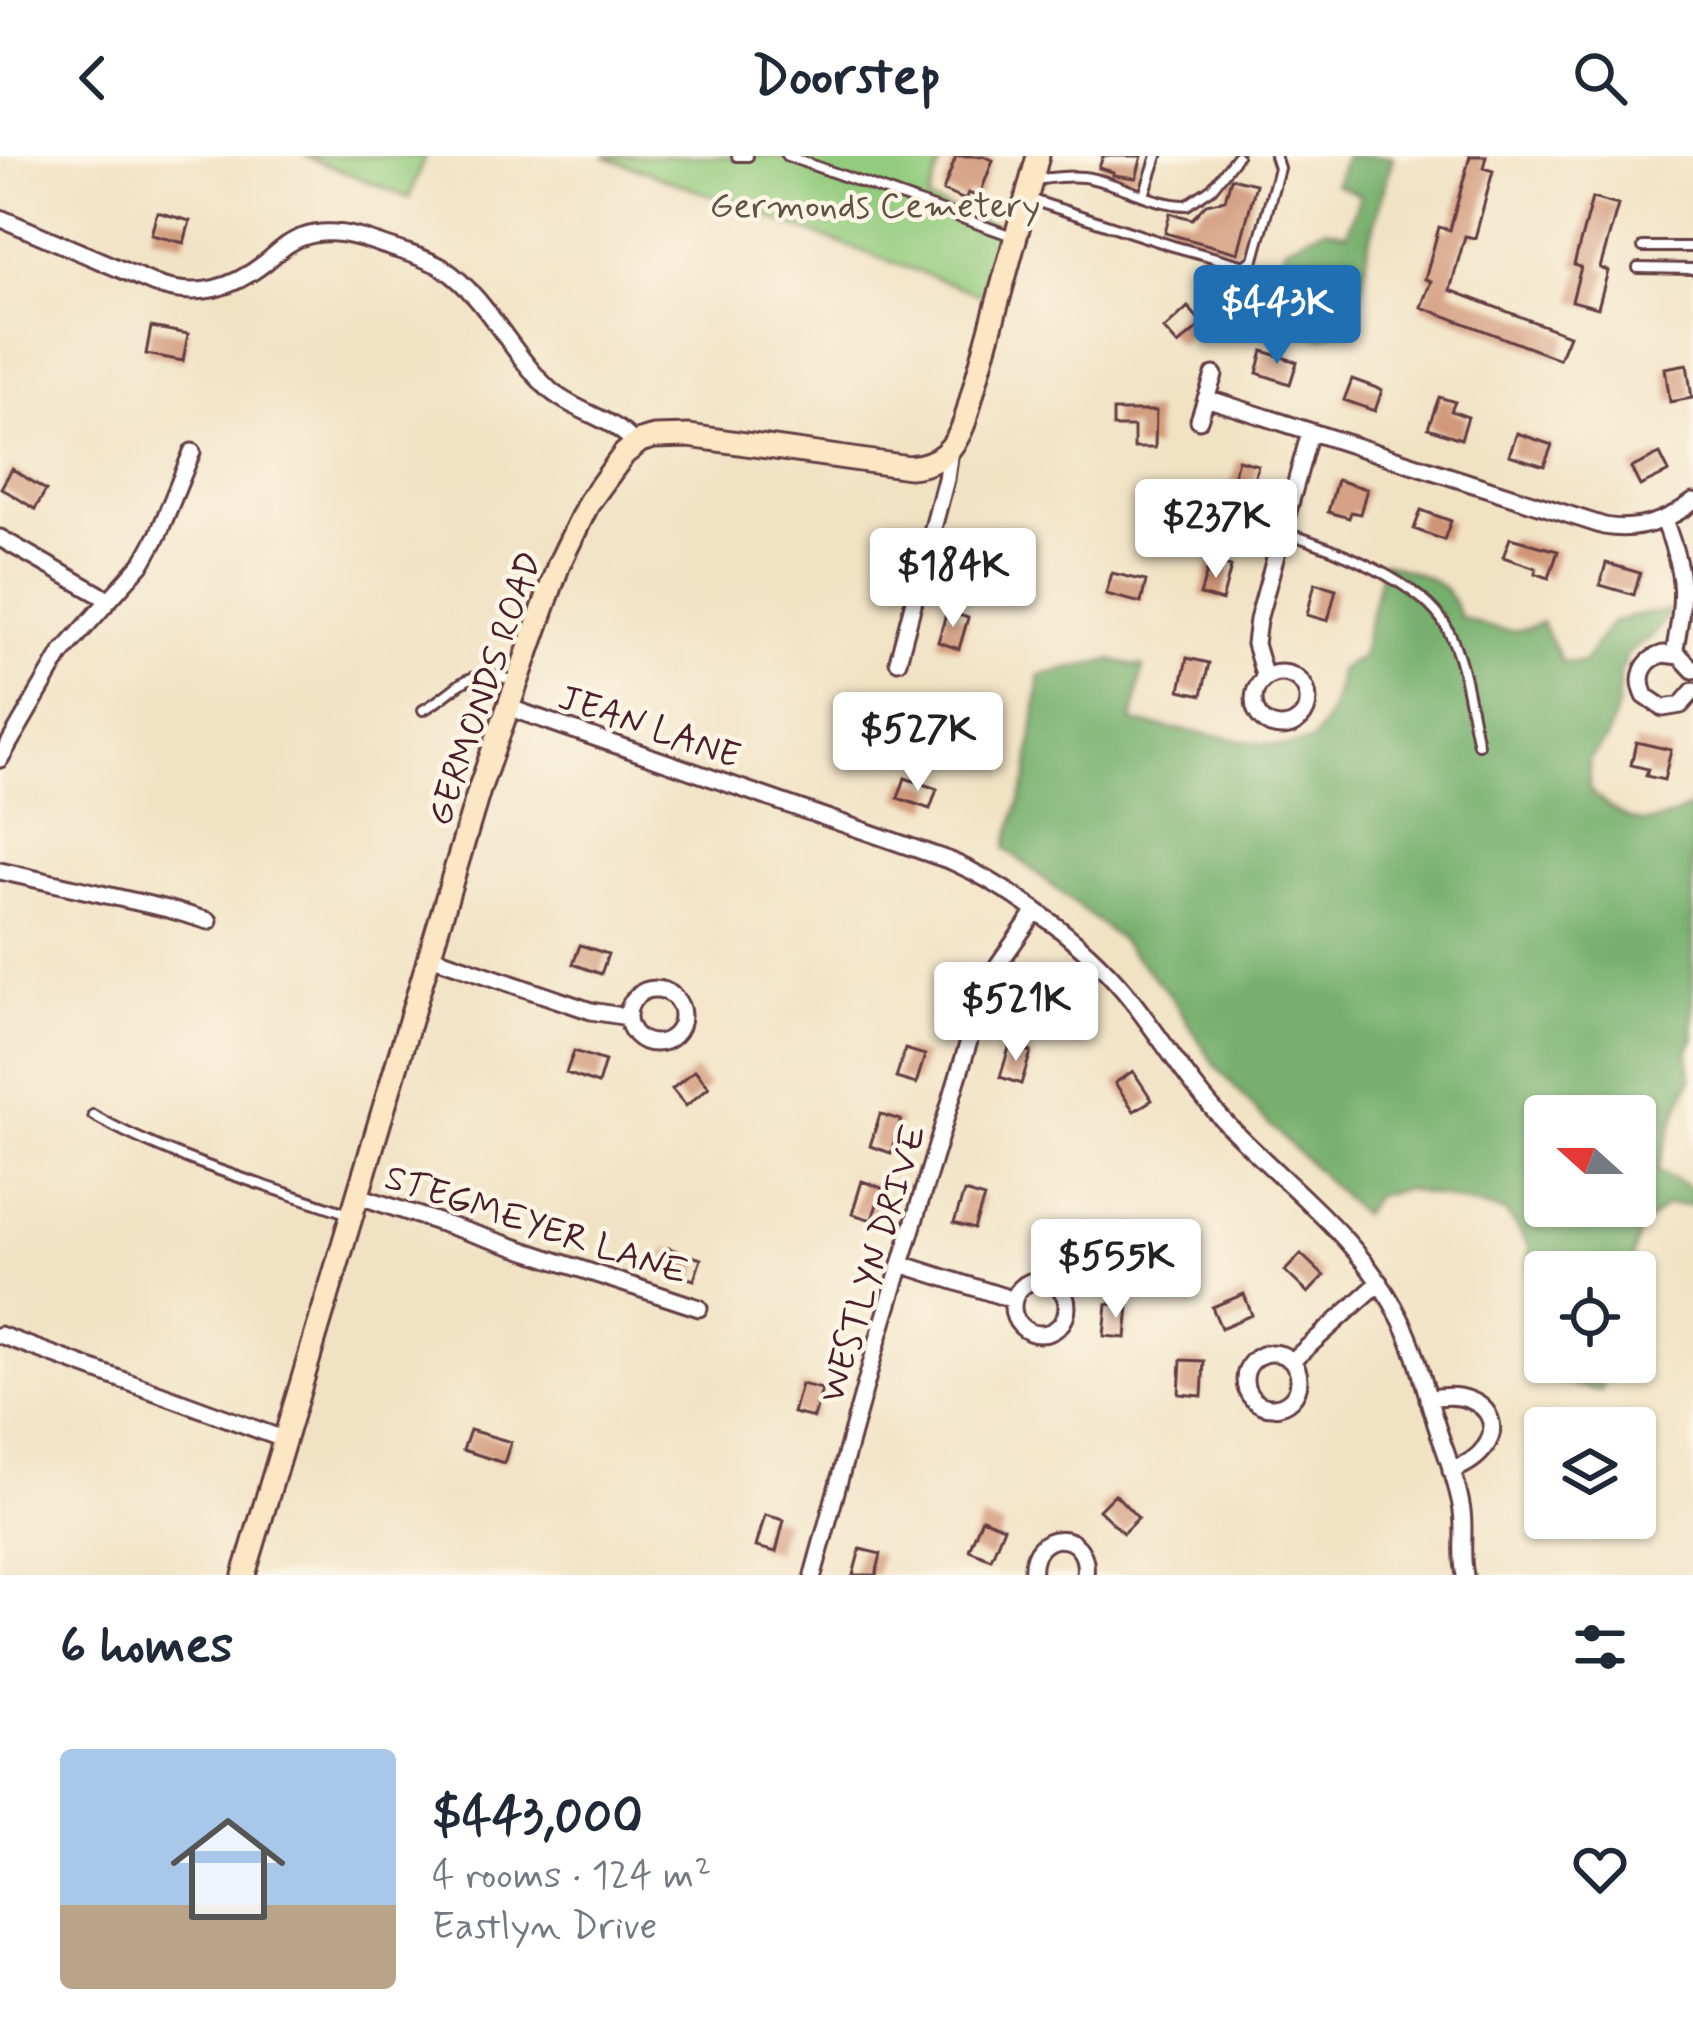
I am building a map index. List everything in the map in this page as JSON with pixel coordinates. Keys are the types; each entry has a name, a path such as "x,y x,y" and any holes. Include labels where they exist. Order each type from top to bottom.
{"street":[{"path":"898,662 949,470 950,450 965,421 1038,156"},
{"path":"0,218 155,284 191,292 234,284 293,241 313,234 354,236 434,263 455,277 554,393 621,430 635,444 654,436 680,435 908,467 932,463 950,450"},
{"path":"1199,420 1214,375"},
{"path":"1206,398 1591,523 1624,528 1664,520 1693,502"},
{"path":"1265,678 1257,656 1256,632 1310,432"},
{"name":"GERMONDS ROAD","path":"244,1575 507,707 576,525 607,475 635,444"},
{"path":"0,759 61,654 152,548 193,452"},
{"path":"1664,520 1683,580 1674,654"},
{"path":"0,538 109,600"},
{"path":"1693,670 1674,654 1659,655 1646,664 1641,676 1643,693 1651,703 1667,708 1684,703 1693,691"},
{"name":"JEAN LANE","path":"507,707 950,861 995,884 1080,948 1115,981 1211,1107 1380,1282 1407,1332 1451,1471 1461,1507 1465,1575"},
{"path":"0,871 209,921"},
{"name":"WESTLYN DRIVE","path":"813,1575 984,997 998,965 1036,912"},
{"path":"430,956 591,1012 628,1017"},
{"name":"STEGMEYER LANE","path":"354,1205 403,1208 699,1308"},
{"path":"902,1264 1014,1300"},
{"path":"1292,1361 1380,1282"},
{"path":"0,1335 284,1439"},
{"path":"1428,1399 1466,1397 1481,1406 1489,1419 1486,1450 1451,1471"},
{"path":"1034,1575 1032,1562 1038,1550 1059,1539 1083,1552 1085,1575"}],"lane":[{"path":"737,156 748,156"},
{"path":"787,156 1017,237"},
{"path":"1144,195 1157,156"},
{"path":"1030,190 1081,176 1179,205 1196,202 1238,156"},
{"path":"1030,190 1173,246 1249,265 1279,168 1275,156"},
{"path":"1643,248 1693,247"},
{"path":"1638,268 1693,269"},
{"path":"1282,532 1351,555 1434,610 1456,650 1478,744"},
{"path":"423,710 468,677 481,674 516,681"},
{"path":"93,1115 144,1141 354,1205"}],"green space":[{"path":"305,156 425,156 409,198"},
{"name":"Germonds Cemetery","path":"603,156 943,156 928,201 1003,227 984,296"},
{"path":"1345,156 1393,156 1368,247 1356,326 1321,338 1259,316 1285,246 1325,228 1347,233 1360,195 1335,184"},
{"path":"1383,562 1440,585 1460,617 1512,631 1541,622 1562,662 1583,663 1611,623 1671,611 1653,636 1628,653 1606,739 1589,760 1589,790 1638,821 1661,820 1693,806 1691,1080 1657,1170 1693,1190 1693,1205 1666,1205 1656,1214 1656,1095 1524,1095 1524,1227 1642,1227 1634,1251 1529,1251 1505,1212 1407,1189 1376,1195 1362,1215 1216,1066 1170,995 1117,937 1005,848 1028,776 1040,675 1111,660 1143,667 1132,722 1284,747 1312,742 1331,708 1339,670 1361,657"},
{"path":"1562,1383 1603,1383 1601,1391"}],"building":[{"path":"956,156 993,160 979,197 968,193 965,200 943,191"},
{"path":"1103,156 1142,156 1136,178 1099,168"},
{"path":"1470,156 1486,156 1483,168 1493,171 1475,238 1465,236 1450,290 1569,335 1559,359 1421,307 1431,281 1425,279 1439,227 1450,230"},
{"path":"1231,178 1256,184 1238,253 1165,233 1170,213 1192,219 1206,204 1225,200"},
{"path":"1592,198 1618,205 1600,268 1608,271 1598,308 1572,301 1581,267 1574,265"},
{"path":"157,212 190,221 184,243 151,235"},
{"path":"1188,307 1203,324 1178,345 1164,329"},
{"path":"151,327 188,334 183,361 146,354"},
{"path":"1263,351 1297,362 1290,384 1257,373"},
{"path":"1687,364 1692,398 1670,402 1665,368"},
{"path":"1352,379 1382,390 1375,411 1344,400"},
{"path":"1439,397 1455,402 1451,411 1468,417 1461,439 1428,428"},
{"path":"1113,411 1156,411 1155,448 1134,448 1134,427 1113,427"},
{"path":"1517,433 1552,445 1544,466 1509,455"},
{"path":"1660,454 1669,472 1640,486 1631,468"},
{"path":"1238,460 1258,465 1249,497 1229,491"},
{"path":"12,469 46,490 35,509 1,488"},
{"path":"1337,480 1367,489 1360,514 1351,512 1349,518 1328,512"},
{"path":"1421,510 1451,521 1444,540 1414,529"},
{"path":"1510,538 1558,551 1549,578 1535,573 1536,568 1503,557"},
{"path":"1210,561 1231,567 1222,601 1200,595"},
{"path":"1606,563 1640,573 1634,595 1600,585"},
{"path":"1112,573 1146,581 1141,603 1106,594"},
{"path":"1315,583 1336,589 1328,621 1307,615"},
{"path":"947,611 968,618 959,649 938,642"},
{"path":"1187,658 1209,663 1202,695 1180,690"},
{"path":"1636,742 1671,750 1664,780 1646,776 1648,769 1631,765"},
{"path":"905,778 937,789 930,809 898,798"},
{"path":"580,945 608,954 601,974 573,964"},
{"path":"1010,1045 1031,1052 1021,1084 1000,1077"},
{"path":"905,1049 925,1055 916,1084 896,1078"},
{"path":"574,1051 605,1061 598,1084 566,1073"},
{"path":"695,1070 709,1087 686,1106 672,1089"},
{"path":"1133,1071 1152,1100 1134,1111 1115,1083"},
{"path":"880,1114 901,1120 891,1153 870,1146"},
{"path":"862,1181 882,1188 872,1220 852,1214"},
{"path":"964,1192 984,1198 974,1229 954,1223"},
{"path":"1101,1224 1125,1246 1110,1263 1085,1241"},
{"path":"668,1248 701,1259 694,1280 661,1269"},
{"path":"1301,1254 1324,1276 1308,1293 1285,1271"},
{"path":"1244,1294 1252,1315 1221,1328 1212,1307"},
{"path":"1107,1304 1129,1306 1126,1338 1104,1336"},
{"path":"1181,1360 1204,1361 1202,1396 1179,1394"},
{"path":"801,1384 822,1389 814,1418 793,1413"},
{"path":"470,1430 511,1442 504,1463 463,1450"},
{"path":"1115,1494 1138,1518 1123,1533 1099,1510"},
{"path":"765,1515 784,1520 776,1552 756,1547"},
{"path":"982,1518 1004,1527 991,1559 969,1550"},
{"path":"860,1549 881,1554 876,1575 853,1575"}]}
